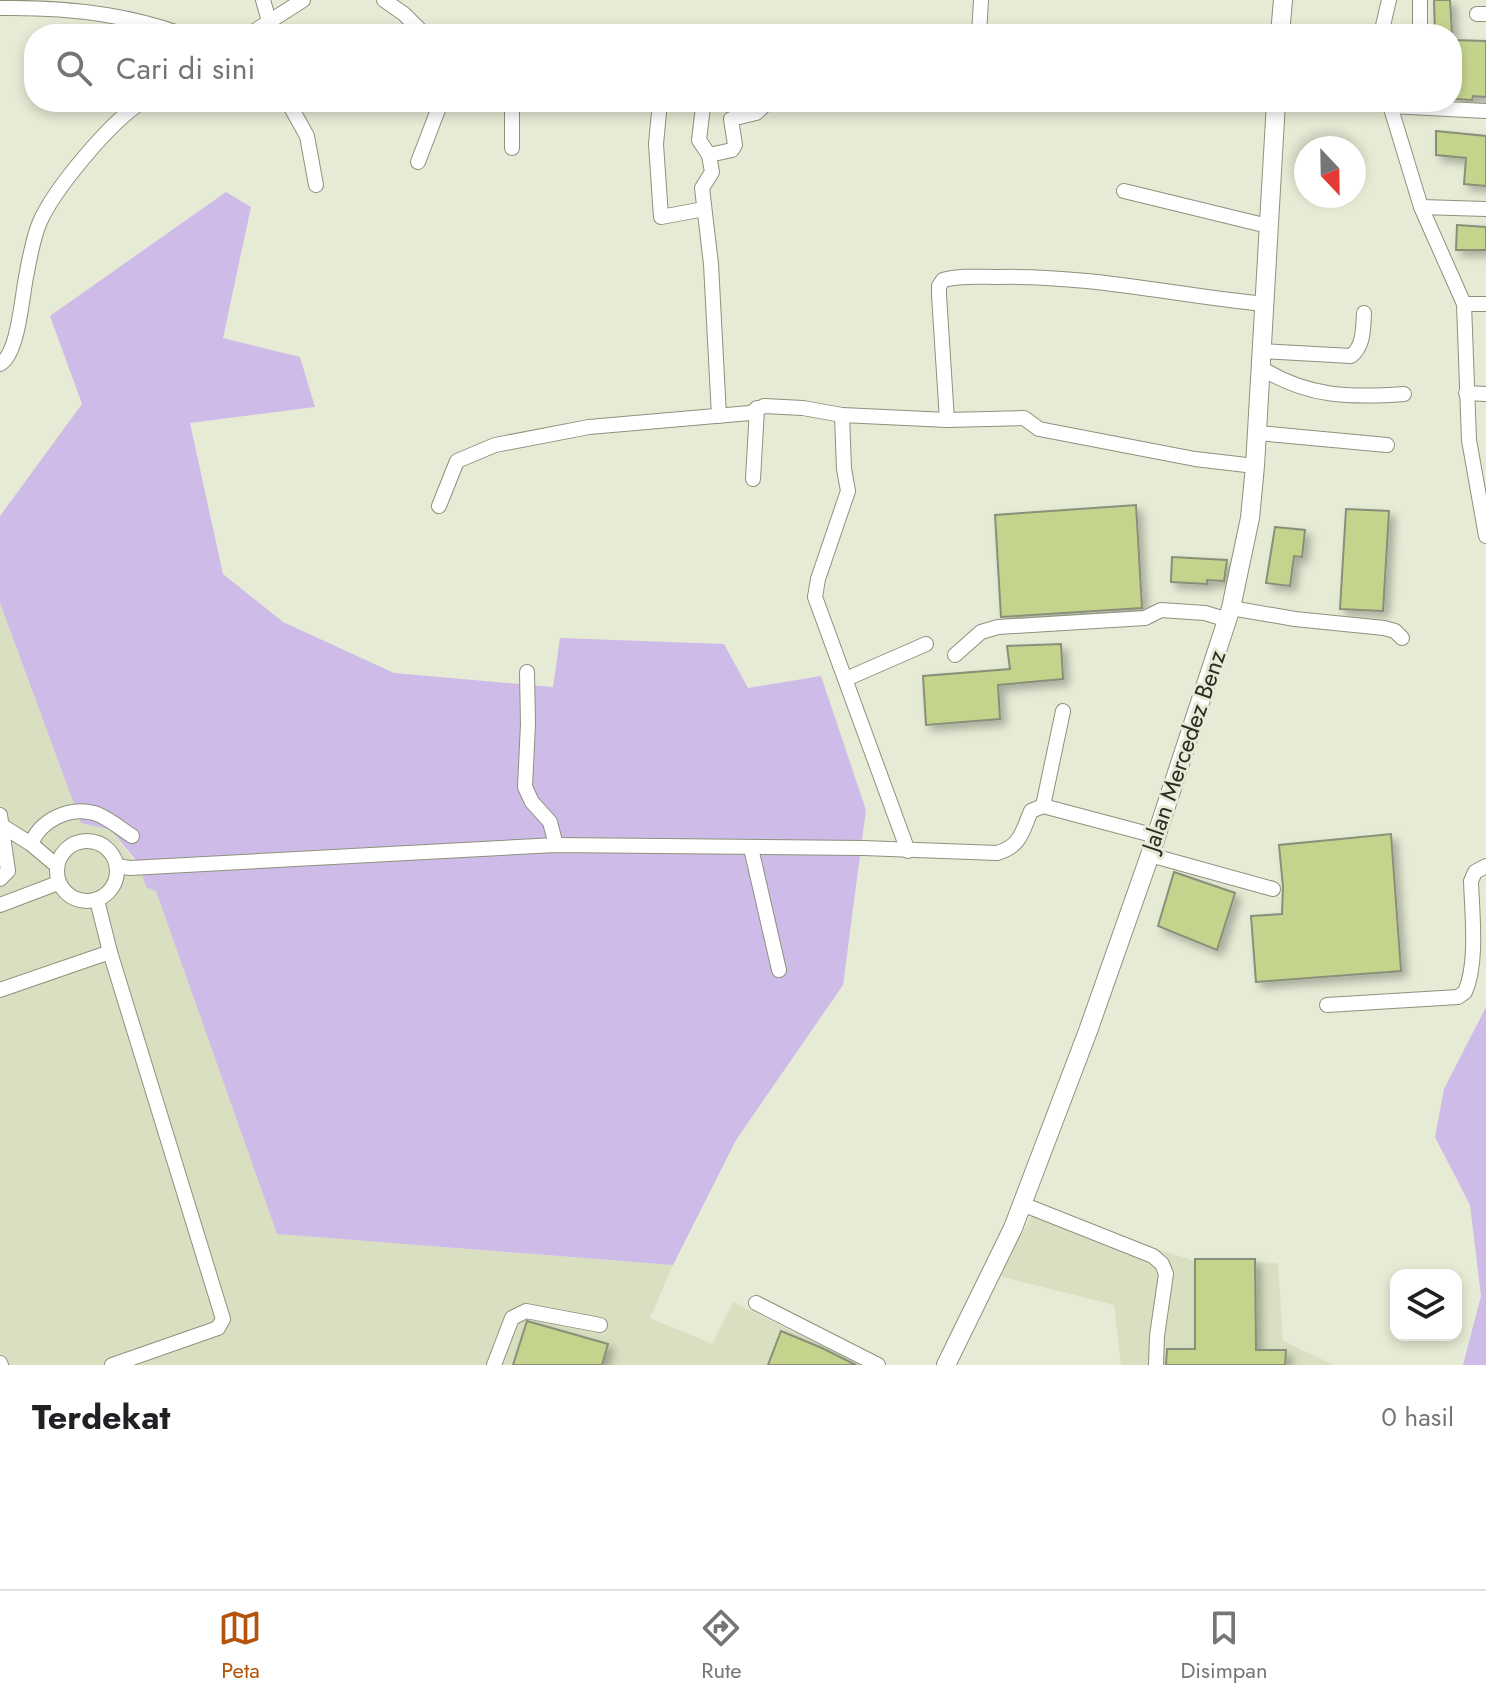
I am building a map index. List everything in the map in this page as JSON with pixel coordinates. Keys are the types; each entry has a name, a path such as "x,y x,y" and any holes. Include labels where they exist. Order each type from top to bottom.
{"main road":[{"path":"1281,24 1283,0"},
{"name":"Jalan Mercedez Benz","path":"946,1365 1013,1228 1088,1031 1230,614 1250,518 1258,433 1275,112"}],"street":[{"path":"263,0 269,21"},
{"path":"265,24 303,0"},
{"path":"384,0 414,24"},
{"path":"980,24 981,0"},
{"path":"1383,24 1389,0"},
{"path":"1420,0 1420,24"},
{"path":"0,8 99,14 148,24"},
{"path":"1462,109 1486,111"},
{"path":"0,364 8,358 12,346 41,220 74,173 129,112"},
{"path":"295,112 311,147 316,185"},
{"path":"418,162 437,112"},
{"path":"512,112 512,148"},
{"path":"659,112 656,144 661,217 704,209"},
{"path":"702,112 699,140 709,155 712,172 702,188 711,264 719,416"},
{"path":"709,155 732,150 735,145 731,119 757,112"},
{"path":"1392,112 1421,207 1464,304 1469,440 1482,488 1486,536"},
{"path":"1124,191 1268,226"},
{"path":"1421,207 1486,209"},
{"path":"947,420 939,286 943,280 1008,277 1104,281 1195,297 1264,304"},
{"path":"1464,304 1486,304"},
{"path":"1261,359 1351,356 1361,343 1364,313"},
{"path":"1261,359 1289,384 1315,392 1404,394"},
{"path":"1466,393 1486,394"},
{"path":"439,506 457,461 495,445 589,427 753,413 764,406 803,408 842,415 947,420 1024,418 1039,429 1195,459 1255,466"},
{"path":"753,479 757,408"},
{"path":"842,415 848,491 818,579 815,597 908,851"},
{"path":"1258,433 1387,445"},
{"path":"955,655 981,632 998,627 1145,618 1161,610 1384,628 1395,631 1402,638"},
{"path":"846,679 926,644"},
{"path":"527,672 525,787 532,802 550,822 556,845"},
{"path":"1043,806 1063,711"},
{"path":"117,866 130,868 556,845 997,853 1021,840 1031,811 1043,806 1156,836"},
{"path":"31,844 37,829 50,820 70,813 95,813 132,836"},
{"path":"2,821 56,865"},
{"path":"0,879 8,871 2,821"},
{"path":"87,840 107,848 117,866 116,880 109,892 97,900 81,901 67,895 58,883 56,865 67,847 87,840"},
{"path":"751,848 779,970"},
{"path":"1150,855 1273,889"},
{"path":"1327,1005 1458,997 1465,992 1470,977 1472,947 1471,881 1475,872 1486,866"},
{"path":"0,905 58,883"},
{"path":"97,900 110,952 223,1319 222,1324 211,1331 112,1365"},
{"path":"0,990 110,952"},
{"path":"1022,1204 1153,1256 1162,1264 1166,1274 1156,1365"},
{"path":"756,1303 878,1365"},
{"path":"494,1365 512,1318 526,1311 600,1325"}],"shaded area":[{"path":"226,192 251,207 223,338 300,357 315,407 190,423 223,574 283,622 394,673 553,687 560,638 724,644 748,688 821,676 866,810 843,985 736,1140 673,1265 277,1234 156,891 146,887 139,864 111,830 81,823 0,603 0,516 82,404 50,316"},
{"path":"0,603 81,823 111,830 156,890 277,1234 673,1265 650,1318 712,1344 733,1302 862,1365 0,1365"},
{"path":"1486,1007 1486,1365 1463,1365 1481,1296 1470,1205 1435,1137 1444,1089"},
{"path":"1034,1211 1195,1261 1278,1263 1283,1341 1334,1365 1121,1365 1114,1305 999,1276"}],"building":[{"path":"1434,0 1450,0 1451,24 1435,24"},
{"path":"1462,40 1486,41 1486,97 1473,96 1472,100 1462,99"},
{"path":"1436,131 1486,136 1486,186 1464,184 1466,158 1436,155"},
{"path":"1457,225 1486,227 1486,250 1456,250"},
{"path":"1136,505 1142,608 1001,617 995,515"},
{"path":"1346,509 1389,511 1383,611 1340,609"},
{"path":"1275,527 1305,530 1302,557 1294,556 1290,586 1266,583"},
{"path":"1172,557 1227,560 1224,581 1207,580 1207,584 1171,582"},
{"path":"1061,644 1063,679 998,685 1000,719 926,725 923,676 1010,669 1007,646"},
{"path":"1391,834 1401,971 1256,982 1251,916 1282,914 1279,845"},
{"path":"1174,872 1235,893 1217,950 1158,926"},
{"path":"1195,1259 1255,1259 1256,1350 1286,1350 1285,1365 1166,1365 1167,1349 1195,1349"},
{"path":"527,1321 608,1344 602,1365 513,1365"},
{"path":"781,1331 822,1348 856,1365 768,1365"}]}
